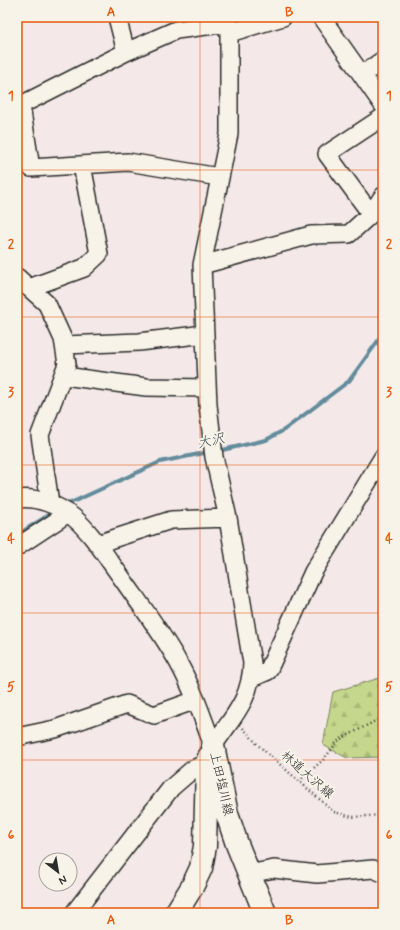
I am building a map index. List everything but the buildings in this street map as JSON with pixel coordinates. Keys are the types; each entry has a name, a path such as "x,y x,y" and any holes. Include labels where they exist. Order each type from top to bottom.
{"main road":[{"name":"上田塩川線","path":"210,754 227,814 265,913"},
{"name":"上田塩川線","path":"176,913 201,868 205,846 210,754"}],"street":[{"path":"117,17 126,52"},
{"path":"229,24 236,31 283,17"},
{"path":"321,17 383,105"},
{"path":"220,177 128,162 31,168 19,107 126,52 176,30 229,24"},
{"path":"74,913 171,788 210,754 246,698 252,678 252,663 228,518 214,457 207,388 202,265 229,134 229,24"},
{"path":"362,75 383,60"},
{"path":"371,214 327,154 383,117"},
{"path":"23,282 84,268 99,254 82,165"},
{"path":"202,265 311,236 349,234 371,214 383,196"},
{"path":"23,282 48,304 64,345 67,364 64,376 40,435 50,503"},
{"path":"64,345 139,342 205,334"},
{"path":"64,376 146,387 207,388"},
{"path":"252,678 268,671 313,572 383,457"},
{"path":"17,499 24,498 50,503 73,518 97,544 159,631 178,663 196,700 210,754"},
{"path":"17,547 68,514"},
{"path":"97,544 171,520 228,518"},
{"path":"17,737 55,729 128,704 154,715 196,700"},
{"path":"249,874 274,869 317,874 373,869 383,874"}],"path":[{"name":"林道大沢線","path":"233,717 258,745 334,812 352,817 383,815"},
{"path":"299,781 324,759 339,740 383,717"}],"green space":[{"path":"383,677 383,757 347,758 323,745 333,692"}],"waterway":[{"name":"大沢","path":"218,451 266,440 284,430 349,381 383,334"},
{"name":"大沢","path":"64,506 160,462 209,452"},
{"name":"大沢","path":"17,535 55,511"}]}
